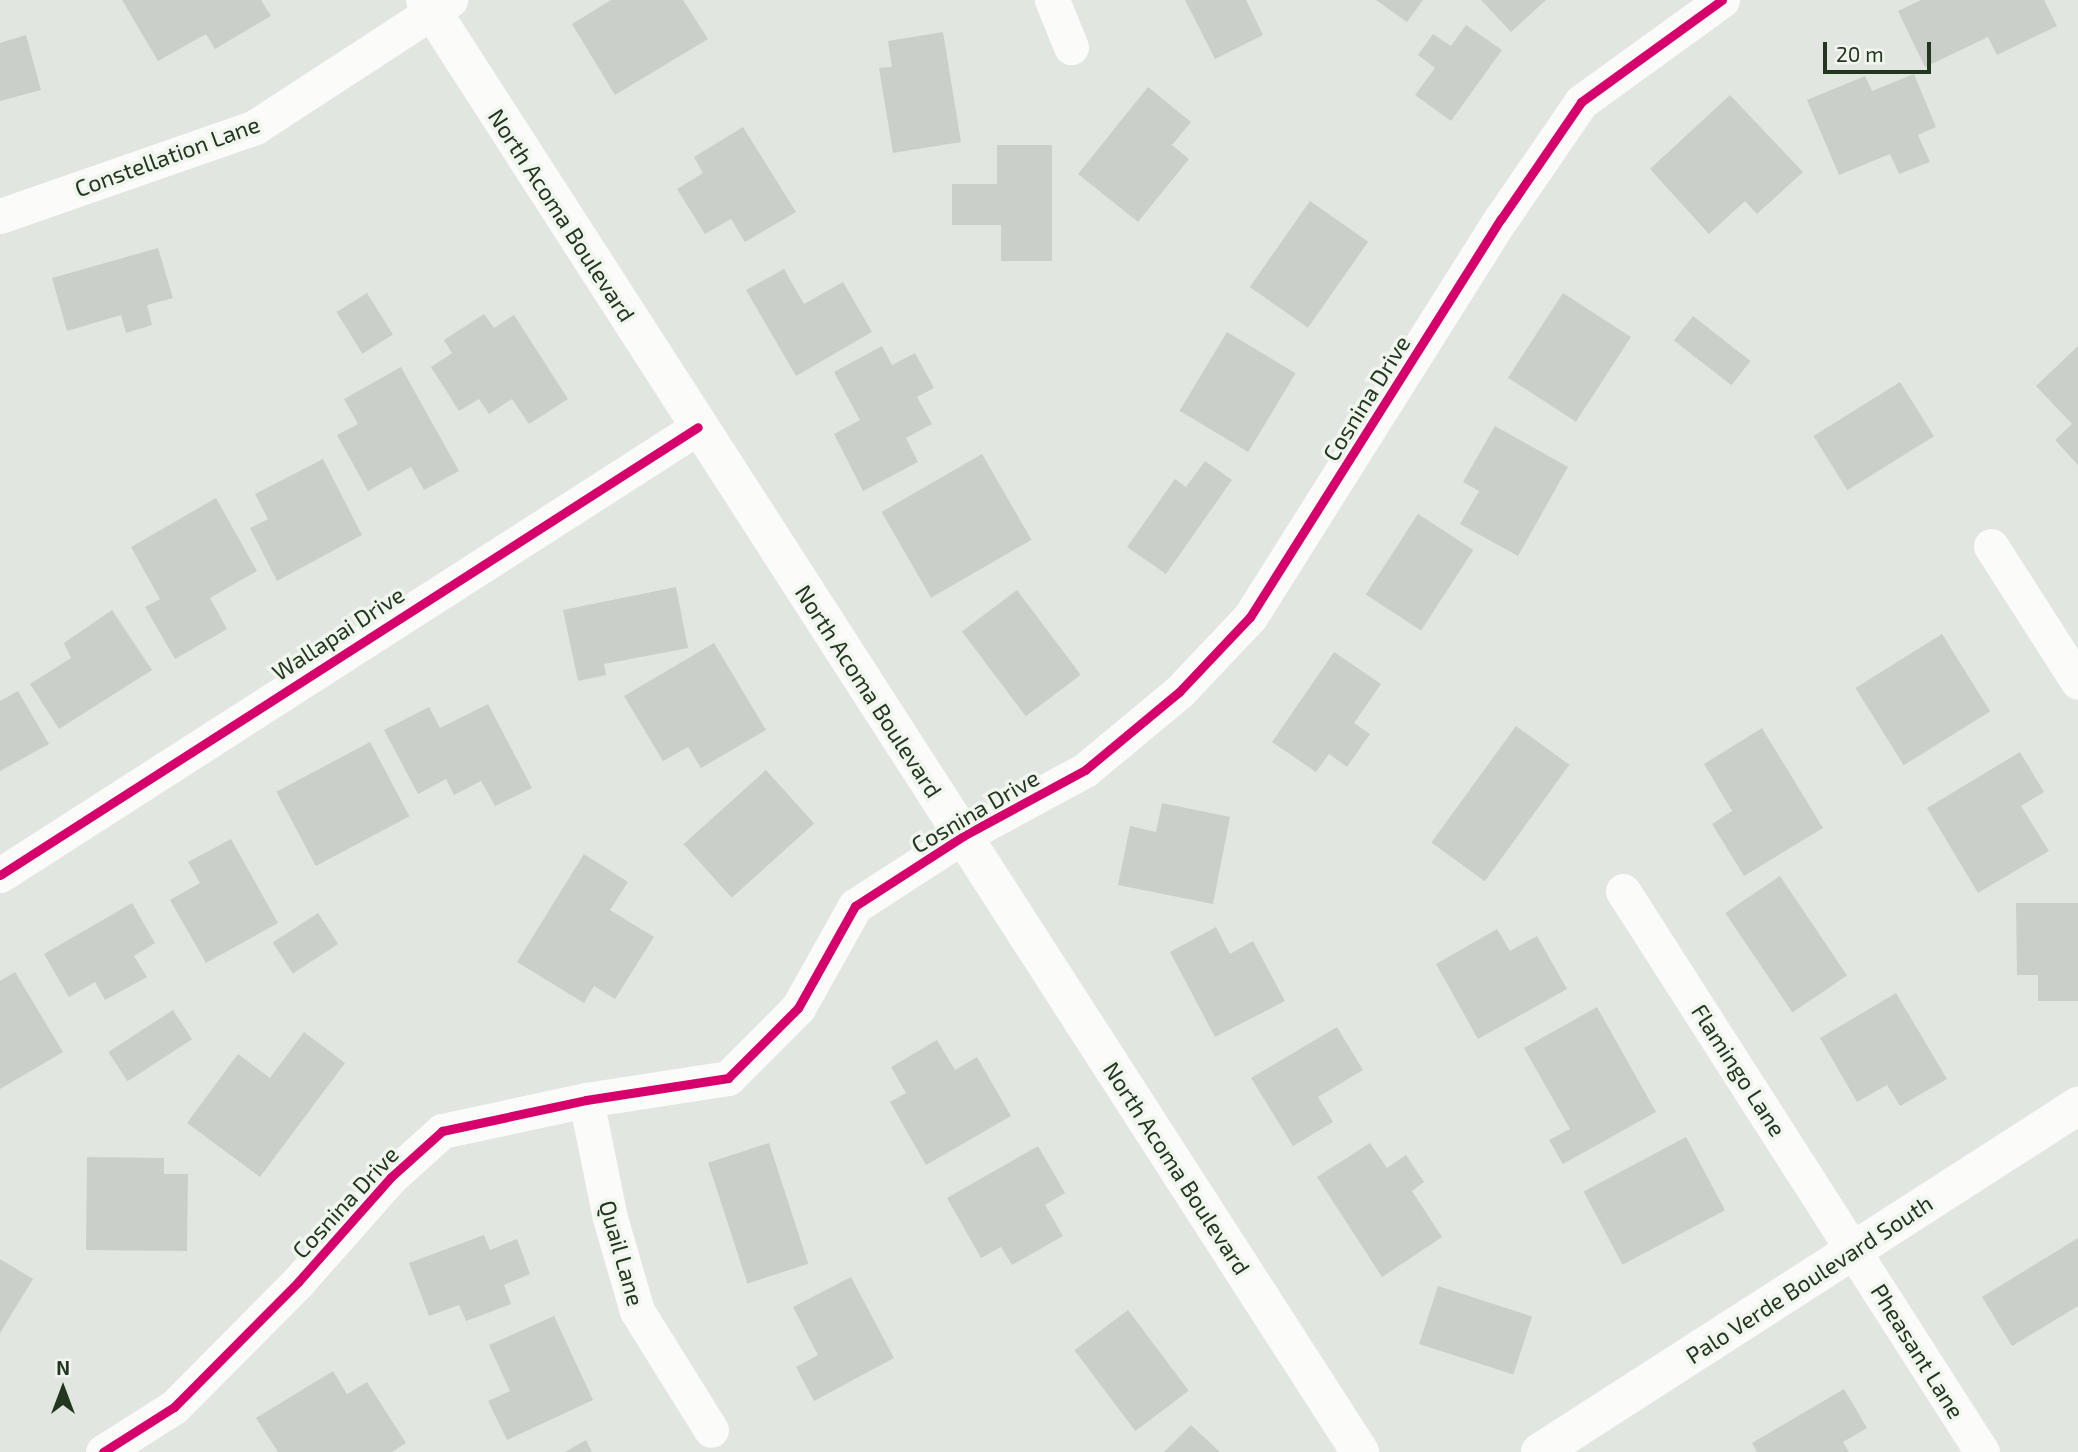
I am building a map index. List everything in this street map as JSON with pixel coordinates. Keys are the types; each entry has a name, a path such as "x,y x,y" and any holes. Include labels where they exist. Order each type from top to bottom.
{"main road":[{"name":"North Acoma Boulevard","path":"436,4 698,427 1360,1452"},
{"name":"Palo Verde Boulevard South","path":"1540,1452 2078,1106"}],"street":[{"path":"1052,0 1071,47"},
{"name":"Cosnina Drive","path":"103,1452 139,1442 298,1282 391,1177 442,1131 586,1100 729,1078 798,1009 855,906 963,836 1084,770 1179,691 1250,617 1501,219 1581,102 1722,0"},
{"name":"Constellation Lane","path":"0,216 255,127 436,4"},
{"name":"Wallapai Drive","path":"0,875 698,427"},
{"path":"1991,546 2078,682"},
{"name":"Flamingo Lane","path":"1623,891 1855,1250"},
{"name":"Quail Lane","path":"586,1100 610,1218 637,1311 710,1430"},
{"name":"Pheasant Lane","path":"1855,1250 1982,1452"}],"building":[{"path":"122,0 261,0 271,16 215,49 206,34 158,61"},
{"path":"611,0 683,0 708,39 615,95 572,24"},
{"path":"1185,0 1246,0 1263,35 1215,59"},
{"path":"1376,0 1423,0 1407,22"},
{"path":"1481,0 1546,0 1511,32"},
{"path":"1921,0 2044,0 2057,26 1997,55 1988,37 1925,67 1898,11"},
{"path":"1466,25 1502,50 1451,121 1415,95 1435,68 1418,55 1433,34 1451,46"},
{"path":"943,32 961,142 893,153 879,68 892,67 888,41"},
{"path":"26,35 41,90 0,101 0,43"},
{"path":"1914,74 1936,127 1918,135 1930,162 1899,174 1890,154 1839,175 1807,100 1865,76 1872,91"},
{"path":"1148,87 1191,122 1172,145 1189,159 1138,222 1078,174"},
{"path":"1730,95 1803,172 1757,214 1745,201 1709,234 1650,169"},
{"path":"743,127 796,212 745,242 731,219 705,234 677,189 703,173 694,157"},
{"path":"997,145 1052,145 1052,261 1001,261 1001,225 952,225 952,184 997,184"},
{"path":"1310,201 1368,242 1308,328 1250,287"},
{"path":"158,248 173,298 147,305 152,325 126,333 121,315 67,331 52,278"},
{"path":"784,269 804,304 843,282 872,332 796,376 746,290"},
{"path":"367,293 393,335 362,354 336,312"},
{"path":"1563,293 1631,337 1576,422 1508,378"},
{"path":"484,314 494,328 514,315 568,399 529,424 512,399 489,414 479,399 459,411 431,367 452,353 444,340"},
{"path":"1693,316 1751,361 1731,385 1674,340"},
{"path":"1227,332 1296,373 1248,452 1180,411"},
{"path":"882,346 892,365 915,353 934,388 917,397 932,424 906,438 918,462 863,491 834,434 860,420 834,372"},
{"path":"2078,346 2078,465 2055,440 2072,424 2036,386"},
{"path":"401,367 459,471 424,490 411,467 368,491 337,435 358,424 344,399"},
{"path":"1900,382 1934,436 1847,490 1813,436"},
{"path":"1495,426 1568,467 1518,556 1460,524 1479,491 1463,482"},
{"path":"982,454 1032,540 931,598 882,512"},
{"path":"323,459 362,535 277,581 250,528 268,519 255,494"},
{"path":"1205,461 1232,480 1166,574 1127,547 1175,479 1186,487"},
{"path":"216,498 257,571 210,598 227,629 175,659 145,607 160,599 131,547"},
{"path":"1418,514 1473,550 1421,630 1366,595"},
{"path":"676,587 688,648 604,664 606,675 578,681 563,610"},
{"path":"1017,590 1081,675 1026,716 962,632"},
{"path":"112,610 152,670 59,729 30,684 71,658 64,643"},
{"path":"1942,634 1990,711 1904,765 1855,688"},
{"path":"714,643 766,730 701,768 688,747 663,761 624,696"},
{"path":"1334,652 1381,684 1354,723 1370,734 1347,767 1329,754 1316,772 1272,742"},
{"path":"18,691 49,744 0,771 0,701"},
{"path":"488,704 532,788 495,806 481,781 454,795 446,779 418,794 384,730 429,707 440,728"},
{"path":"1516,726 1569,765 1485,881 1431,842"},
{"path":"1762,728 1823,828 1744,876 1712,824 1732,811 1704,764"},
{"path":"370,742 409,816 316,866 276,792"},
{"path":"2020,752 2044,792 2021,806 2049,851 1978,893 1927,808"},
{"path":"766,770 814,824 732,898 684,844"},
{"path":"1162,803 1230,817 1213,904 1118,885 1130,826 1156,832"},
{"path":"231,839 278,923 206,963 170,900 200,883 188,862"},
{"path":"584,854 628,882 610,910 654,937 615,999 594,986 584,1003 517,962"},
{"path":"1780,876 1847,975 1792,1012 1725,913"},
{"path":"132,903 155,943 134,956 147,977 105,1000 95,982 69,997 44,954"},
{"path":"2016,903 2078,903 2078,1001 2038,1001 2038,975 2017,975"},
{"path":"318,913 338,944 293,973 273,942"},
{"path":"1216,927 1230,954 1253,941 1285,1001 1215,1037 1170,952"},
{"path":"1497,929 1510,951 1537,936 1567,989 1478,1039 1436,964"},
{"path":"15,972 63,1052 0,1089 0,981"},
{"path":"1896,993 1947,1079 1900,1106 1887,1085 1857,1102 1820,1038"},
{"path":"1597,1007 1656,1112 1563,1164 1549,1140 1570,1129 1524,1048"},
{"path":"173,1010 192,1039 127,1081 108,1052"},
{"path":"1337,1027 1363,1070 1318,1097 1333,1122 1293,1146 1251,1078"},
{"path":"304,1032 345,1063 260,1177 187,1123 238,1054 270,1078"},
{"path":"937,1040 955,1070 977,1057 1011,1116 926,1165 890,1102 906,1093 891,1067"},
{"path":"1686,1137 1725,1210 1623,1265 1584,1191"},
{"path":"769,1143 808,1264 747,1284 708,1163"},
{"path":"1370,1143 1387,1168 1406,1155 1424,1182 1412,1191 1442,1237 1382,1277 1317,1177"},
{"path":"1038,1146 1065,1193 1045,1205 1063,1236 1012,1265 1001,1247 981,1258 947,1198"},
{"path":"87,1157 164,1158 164,1174 188,1174 187,1251 86,1250"},
{"path":"484,1235 490,1250 517,1239 530,1274 504,1285 511,1304 466,1321 459,1305 429,1316 409,1263"},
{"path":"2078,1238 2078,1306 2012,1346 1982,1297"},
{"path":"0,1259 33,1279 0,1333"},
{"path":"851,1277 894,1358 814,1401 796,1367 818,1355 793,1307"},
{"path":"1438,1286 1532,1317 1513,1375 1419,1344"},
{"path":"1128,1310 1189,1391 1135,1431 1074,1350"},
{"path":"554,1316 593,1400 507,1440 488,1401 510,1391 489,1345"},
{"path":"333,1371 347,1394 367,1382 406,1443 392,1452 278,1452 256,1418"},
{"path":"1844,1389 1867,1428 1843,1442 1849,1452 1757,1452 1752,1443"},
{"path":"1191,1425 1220,1452 1164,1452"},
{"path":"586,1440 592,1452 565,1452"}],"cycle path":[{"path":"103,1452 174,1407 298,1282 391,1177 442,1131 586,1100 728,1078 798,1008 855,906 963,836 1085,770 1179,692 1250,617 1501,219 1581,102 1722,0"},
{"path":"0,875 698,427"}]}
